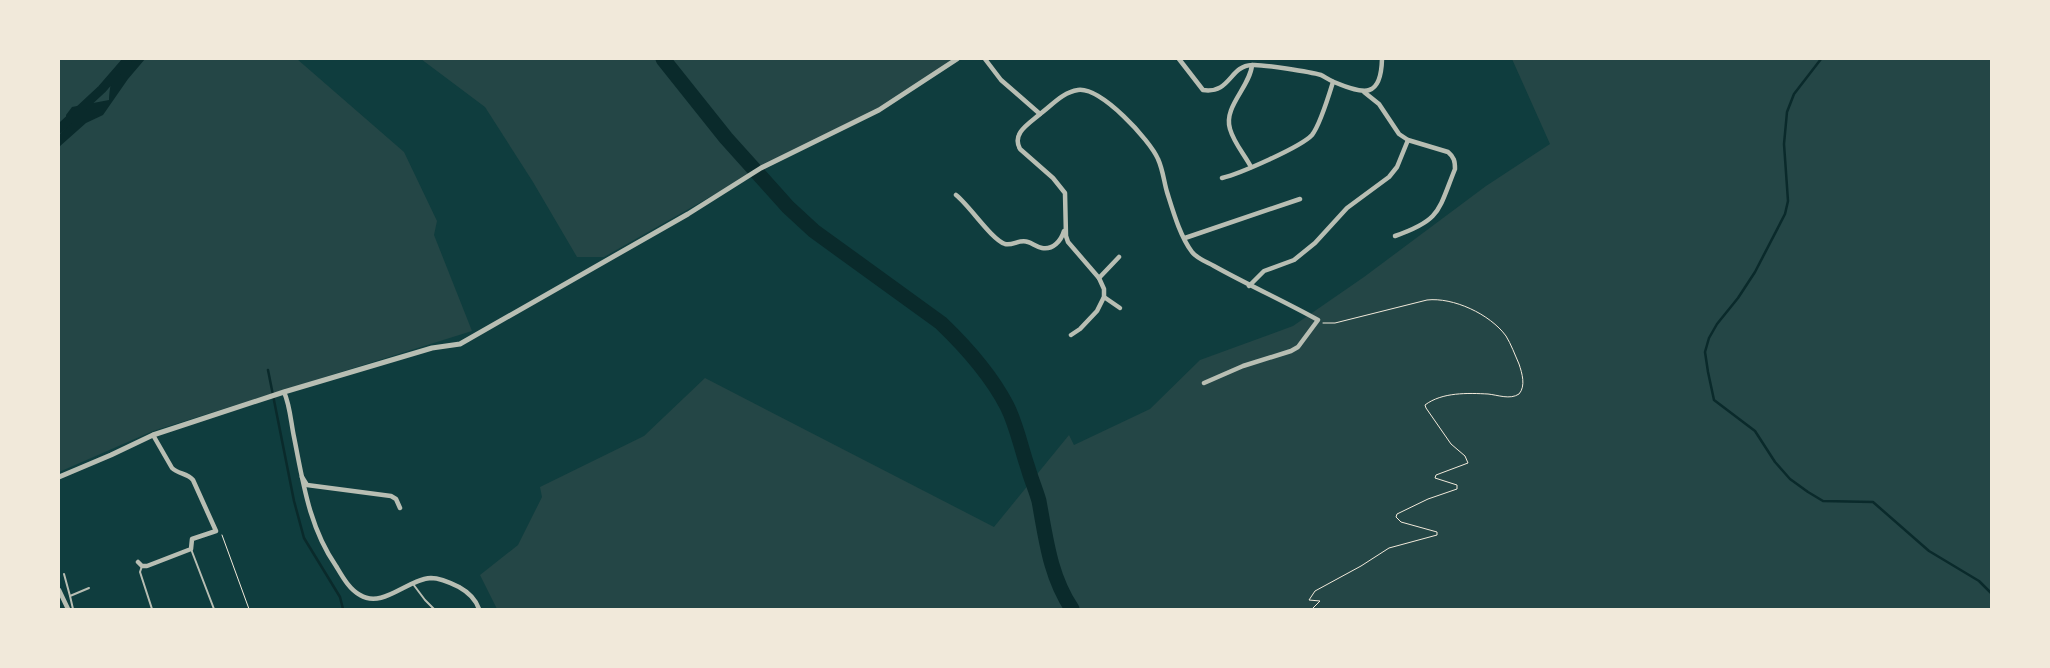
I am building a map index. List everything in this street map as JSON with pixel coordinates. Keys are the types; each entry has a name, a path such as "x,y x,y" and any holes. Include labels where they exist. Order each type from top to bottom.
{"street":[{"path":"59,477 152,435 284,392 432,348 460,344 688,214 761,168 879,110 957,59"},
{"path":"986,59 1001,80 1040,114"},
{"path":"1179,59 1204,90 1210,91 1223,87 1239,69 1252,65 1320,75 1333,82 1364,92 1380,104 1399,134 1408,140 1448,152 1453,156 1455,169 1439,209 1429,221 1415,229 1395,236"},
{"path":"1364,92 1372,89 1378,82 1382,72 1382,59"},
{"path":"1251,167 1232,135 1229,120 1232,108 1250,77 1252,65"},
{"path":"1222,178 1237,174 1303,143 1313,134 1333,82"},
{"path":"1071,335 1080,329 1097,311 1104,297 1104,289 1098,278 1068,242 1065,230 1065,193 1060,185 1020,149 1017,144 1019,133 1040,114 1068,93 1080,90 1093,93 1105,100 1145,138 1154,150 1159,160 1167,193 1193,253 1249,286 1318,320 1298,347 1291,351 1227,372 1204,384"},
{"path":"1249,286 1264,271 1294,260 1315,243 1347,208 1389,177 1396,167 1408,140"},
{"path":"956,195 995,238 1002,243 1009,245 1027,241 1041,248 1049,248 1061,239 1065,230"},
{"path":"1185,238 1300,200"},
{"path":"1098,278 1119,258"},
{"path":"1104,297 1120,308"},
{"path":"284,392 301,476 317,532 328,555 346,582 359,595 371,600 430,578 448,582 465,590 477,603 479,609"},
{"path":"140,564 147,566 191,549 192,539 216,531 193,480 190,476 176,472 172,468 152,435"},
{"path":"301,476 307,485 391,496 396,500 400,508"},
{"path":"59,590 68,609"}],"lane":[{"path":"191,549 214,609"},
{"path":"140,564 140,572 152,609"},
{"path":"64,574 73,609"},
{"path":"413,583 434,609"},
{"path":"70,596 89,588"}],"path":[{"path":"1312,609 1320,601 1309,600 1315,592 1362,566 1389,548 1437,535 1437,532 1400,522 1396,517 1397,514 1416,504 1456,489 1457,485 1439,480 1436,478 1436,475 1468,463 1465,456 1451,444 1425,405 1444,396 1458,394 1516,396 1523,386 1520,368 1505,335 1470,308 1448,301 1432,300 1395,307 1335,323 1318,320"},
{"path":"222,534 249,609"}],"shaded area":[{"path":"59,59 297,59 404,152 437,221 434,235 472,331 153,431 59,472"},
{"path":"129,59 145,59 128,79 103,115 86,123 59,147 59,135 68,126 66,115 72,107 109,100 112,80 117,72 126,67"},
{"path":"421,59 957,59 879,110 761,168 604,257 577,257 533,182 485,107"},
{"path":"1512,59 1991,59 1991,609 497,609 480,575 518,545 542,497 540,487 644,436 705,378 994,527 1069,435 1074,445 1150,409 1200,360 1293,326 1364,277 1486,186 1550,144"}],"waterway":[{"path":"59,129 102,89 128,59"},
{"path":"663,59 726,138 788,207 814,231 941,323 986,372 1001,395 1014,421 1039,501 1054,570 1072,609"},
{"path":"1821,59 1794,94 1787,112 1784,144 1788,201 1785,214 1755,272 1709,338 1705,352 1714,400 1755,431 1775,462 1790,479 1808,492 1823,501 1873,502 1929,551 1979,581 1991,593"},
{"path":"268,370 294,501 304,538 340,597 343,609"}]}
